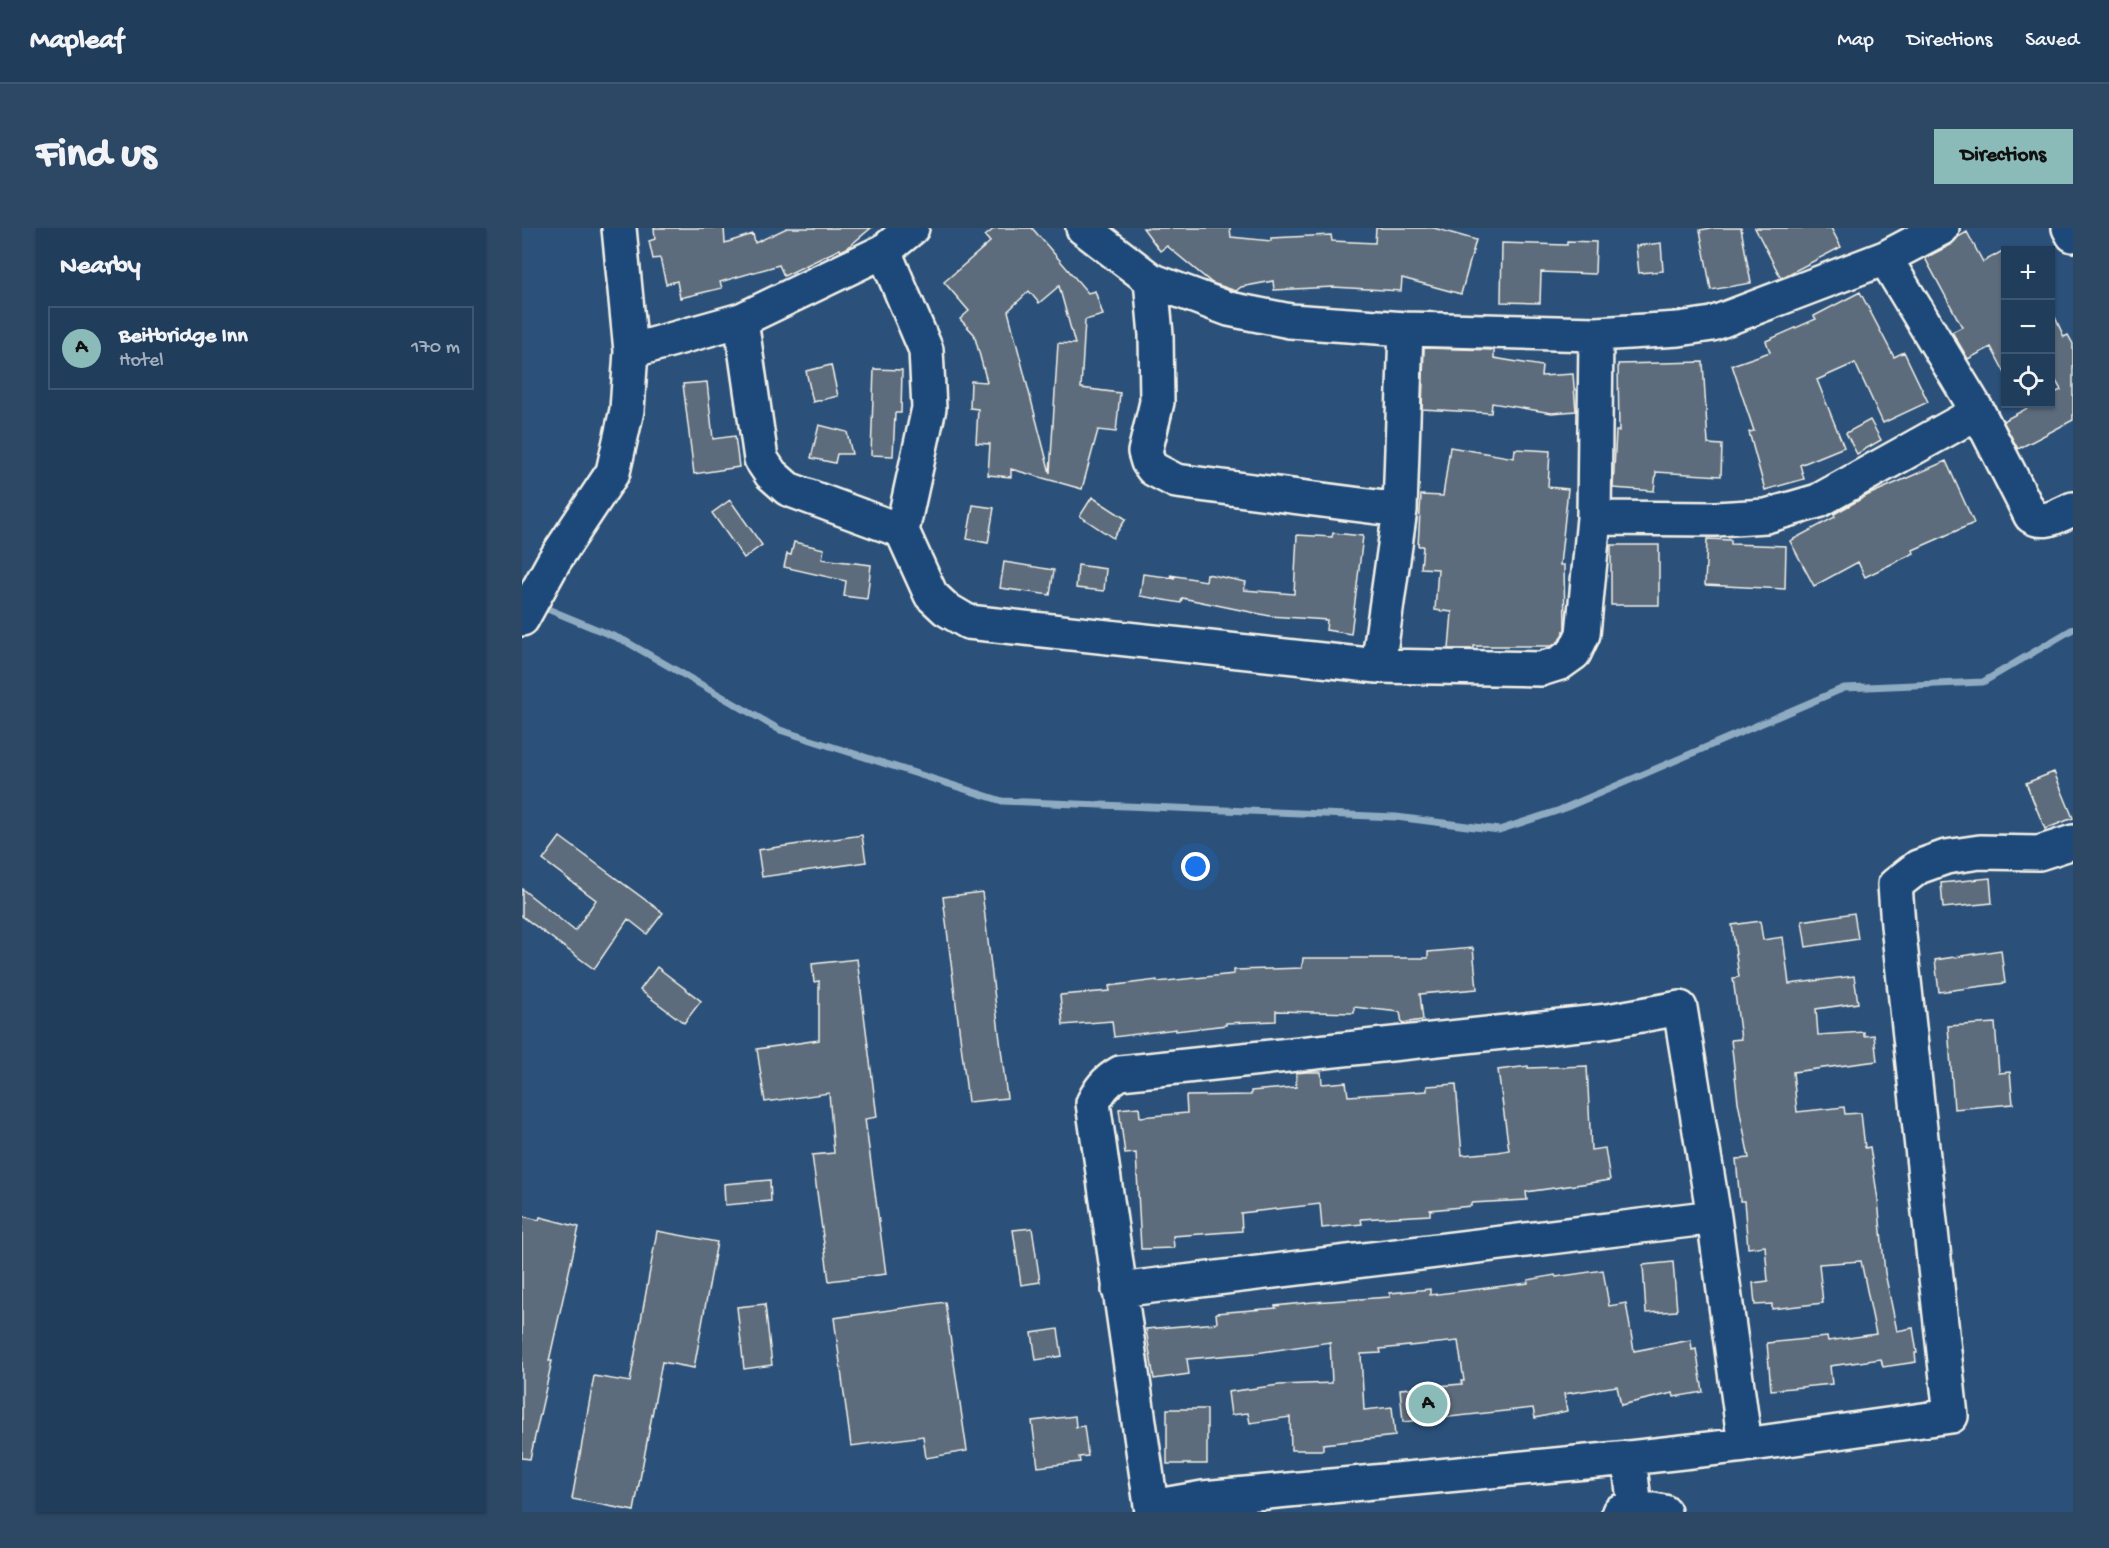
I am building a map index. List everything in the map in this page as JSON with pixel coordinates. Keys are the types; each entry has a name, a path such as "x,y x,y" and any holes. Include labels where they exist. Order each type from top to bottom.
{"street":[{"path":"523,618 554,561 613,472 627,410 631,351 619,228"},
{"path":"631,351 741,320 884,251 912,228"},
{"path":"1083,228 1151,280 1229,309 1290,321 1406,329 1596,334 1679,329 1712,324 1885,258 1942,228"},
{"path":"2069,228 2073,235"},
{"path":"884,251 926,350 930,408 902,531 931,595 946,609 968,622 1378,666 1541,669 1560,663 1574,653 1583,634 1594,518 1596,334"},
{"path":"1885,258 1978,412 2031,516 2045,521 2073,508"},
{"path":"1151,280 1156,335 1157,402 1145,452 1153,469 1176,481 1400,510"},
{"path":"741,320 761,459 771,474 788,489 902,531"},
{"path":"1378,666 1400,510 1406,329"},
{"path":"1594,518 1716,519 1766,516 1818,501 1978,412"},
{"path":"1745,1445 1714,1217 1680,1008 1608,1021 1120,1073 1109,1079 1100,1089 1093,1103 1152,1509 1203,1498 1629,1458 1745,1445 1951,1416 1895,885 1918,867 1946,857 1980,852 2039,853 2073,842"},
{"path":"1119,1290 1714,1217"},
{"path":"1629,1458 1639,1511"}],"building":[{"path":"654,228 724,228 725,243 753,234 755,243 787,228 871,228 847,248 841,251 840,249 784,276 779,265 720,282 722,288 680,298 677,281 666,284 660,258 653,259 649,241 655,239"},
{"path":"995,228 1032,228 1088,293 1095,291 1103,315 1085,320 1081,388 1120,393 1116,432 1098,430 1082,489 1011,469 1011,477 988,475 990,444 976,443 978,409 970,408 971,381 987,382 974,334 960,319 969,311 944,282 990,242 985,236","holes":["1059,286 1075,344 1058,343 1050,473 1008,311 1029,291 1039,303"]},
{"path":"1143,228 1230,228 1231,237 1271,241 1271,238 1331,235 1332,241 1375,243 1376,228 1434,228 1476,240 1461,294 1402,278 1401,291 1333,287 1274,290 1273,281 1241,287 1236,291 1212,283 1167,246 1160,251"},
{"path":"1741,228 1751,283 1711,290 1700,230"},
{"path":"1755,228 1831,228 1841,247 1781,278"},
{"path":"1967,232 1983,262 2001,252 2001,366 1991,347 1968,359 1952,332 1962,327 1925,258 1951,245"},
{"path":"1567,241 1596,242 1595,274 1541,272 1540,303 1501,302 1502,243 1567,245"},
{"path":"1661,243 1663,271 1639,273 1636,246"},
{"path":"1860,292 1894,357 1904,352 1928,402 1883,423 1855,363 1817,380 1844,447 1800,465 1804,479 1765,490 1749,432 1754,431 1732,365 1770,352 1766,341 1816,319 1814,316"},
{"path":"2055,317 2064,337 2068,335 2073,344 2073,420 2018,449 2003,421 2027,408 2055,408 2055,393 2061,390 2055,379"},
{"path":"1424,348 1494,350 1494,358 1542,366 1541,376 1573,374 1576,411 1552,413 1492,403 1491,413 1422,409"},
{"path":"1703,362 1708,444 1722,445 1721,476 1656,472 1654,491 1613,488 1616,431 1619,431 1618,364"},
{"path":"831,365 838,396 813,402 806,371"},
{"path":"874,369 902,370 901,413 895,413 893,456 871,455"},
{"path":"707,382 713,439 735,436 739,467 694,474 683,384"},
{"path":"1870,420 1881,440 1857,454 1846,433"},
{"path":"819,425 847,432 852,454 837,454 835,463 811,458"},
{"path":"1450,447 1514,458 1515,449 1550,451 1548,487 1568,489 1560,565 1564,565 1565,629 1559,641 1552,646 1474,646 1474,649 1449,649 1452,612 1435,610 1438,569 1421,568 1423,546 1418,546 1421,495 1443,496"},
{"path":"1946,461 1974,523 1913,550 1914,553 1865,577 1858,562 1814,586 1790,541 1835,517 1834,514 1868,495"},
{"path":"1092,497 1126,519 1113,538 1080,516"},
{"path":"730,500 762,545 744,558 712,513"},
{"path":"973,505 994,508 988,543 967,539"},
{"path":"1333,533 1363,536 1351,634 1326,630 1327,620 1270,616 1182,598 1181,603 1140,596 1143,574 1175,578 1170,575 1206,581 1207,574 1246,582 1244,590 1294,594 1297,535 1332,537"},
{"path":"1707,539 1731,540 1731,544 1786,546 1785,589 1705,585"},
{"path":"794,542 824,549 822,559 871,565 867,599 844,596 846,581 784,567 787,554 791,555"},
{"path":"1611,545 1659,545 1659,605 1611,605"},
{"path":"1004,562 1054,570 1050,595 1000,588"},
{"path":"1078,565 1106,569 1104,591 1076,588"},
{"path":"2054,772 2073,818 2045,829 2026,783"},
{"path":"862,835 866,862 762,877 758,850"},
{"path":"560,837 663,913 647,934 628,919 594,969 522,916 522,889 575,931 596,900 543,860"},
{"path":"1990,878 1992,903 1943,908 1941,883"},
{"path":"982,892 1007,1098 968,1102 943,897"},
{"path":"1854,913 1858,939 1806,947 1802,921"},
{"path":"1760,921 1763,940 1783,937 1789,984 1854,976 1858,1003 1816,1009 1818,1035 1864,1032 1864,1036 1874,1035 1877,1061 1793,1072 1797,1112 1844,1107 1845,1114 1861,1113 1865,1148 1870,1147 1885,1273 1897,1331 1913,1328 1917,1353 1915,1353 1916,1362 1883,1367 1881,1359 1830,1366 1832,1384 1771,1390 1767,1343 1827,1337 1828,1341 1876,1334 1861,1261 1819,1264 1823,1303 1772,1309 1772,1304 1755,1305 1753,1283 1768,1281 1765,1246 1748,1248 1744,1201 1740,1201 1736,1159 1749,1158 1738,1102 1731,1040 1741,1039 1733,978 1739,977 1732,925"},
{"path":"1473,948 1477,989 1420,994 1423,1020 1402,1023 1400,1012 1354,1007 1354,1013 1276,1011 1276,1021 1226,1023 1226,1025 1114,1037 1112,1021 1063,1025 1060,995 1110,991 1109,986 1157,980 1157,982 1234,974 1234,970 1302,968 1303,958 1428,958 1428,952"},
{"path":"2001,950 2005,983 1939,992 1935,960"},
{"path":"857,959 877,1117 865,1119 886,1274 829,1281 812,1155 834,1153 829,1093 765,1102 757,1049 819,1040 819,981 814,982 812,964"},
{"path":"657,967 701,1001 684,1023 640,990"},
{"path":"1995,1023 1999,1073 2010,1072 2013,1104 1954,1109 1948,1026"},
{"path":"1528,1066 1528,1068 1587,1066 1591,1150 1605,1148 1610,1180 1526,1192 1527,1200 1471,1203 1471,1206 1430,1210 1430,1215 1361,1219 1362,1224 1322,1228 1320,1204 1241,1213 1242,1231 1173,1236 1174,1248 1141,1249 1136,1153 1125,1154 1119,1109 1139,1107 1140,1117 1187,1113 1186,1096 1251,1095 1251,1091 1296,1087 1296,1073 1307,1072 1321,1072 1322,1084 1346,1082 1348,1096 1427,1091 1427,1086 1456,1084 1462,1155 1498,1152 1509,1150 1498,1070"},
{"path":"770,1180 771,1201 725,1205 724,1184"},
{"path":"522,1216 539,1220 540,1217 579,1227 530,1459 522,1458"},
{"path":"1032,1228 1040,1282 1021,1285 1013,1230"},
{"path":"657,1231 717,1242 694,1368 662,1362 634,1511 572,1499 594,1376 630,1382"},
{"path":"1673,1262 1677,1311 1646,1313 1643,1265"},
{"path":"1603,1270 1609,1306 1626,1303 1634,1351 1691,1340 1692,1350 1696,1349 1703,1392 1674,1397 1673,1393 1621,1405 1617,1386 1564,1394 1567,1411 1535,1418 1533,1408 1403,1422 1400,1389 1462,1384 1461,1381 1464,1381 1458,1341 1380,1349 1381,1353 1361,1354 1364,1410 1392,1407 1395,1436 1323,1444 1323,1450 1291,1450 1290,1417 1250,1423 1248,1413 1231,1415 1228,1392 1279,1385 1332,1383 1330,1342 1256,1353 1187,1359 1189,1374 1154,1379 1146,1329 1217,1323 1216,1313 1313,1302 1390,1297 1390,1293 1430,1289 1430,1295 1528,1283 1528,1280 1555,1275 1556,1277"},
{"path":"945,1302 967,1451 926,1458 923,1436 851,1446 834,1318"},
{"path":"765,1304 772,1365 744,1369 737,1307"},
{"path":"1058,1329 1062,1356 1036,1360 1032,1333"},
{"path":"1167,1409 1207,1409 1207,1464 1167,1464"},
{"path":"1075,1416 1076,1427 1084,1426 1088,1456 1079,1457 1080,1462 1038,1467 1032,1421"}],"waterway":[{"path":"538,605 625,641 780,730 1002,801 1396,817 1499,830 1560,810 1844,688 1983,682 2073,629"}],"place":[{"name":"Beitbridge Inn","path":"1428,1404"}]}
